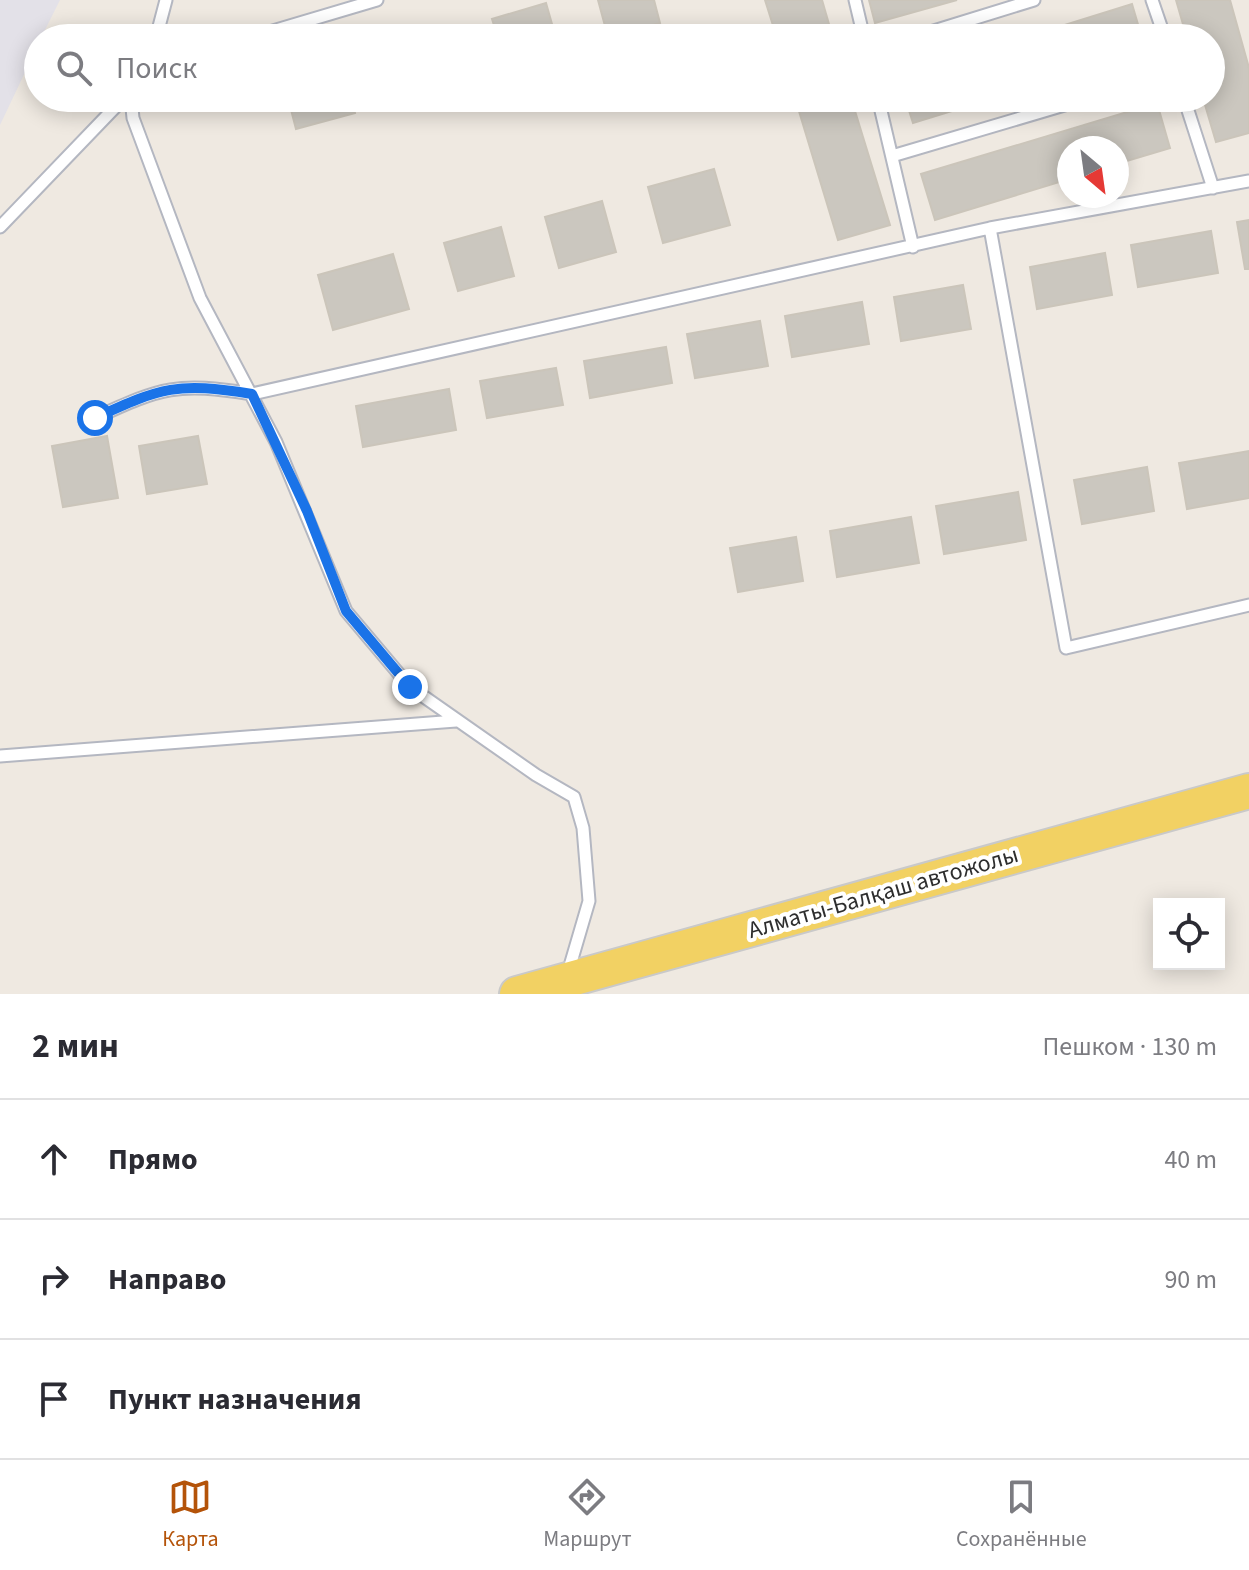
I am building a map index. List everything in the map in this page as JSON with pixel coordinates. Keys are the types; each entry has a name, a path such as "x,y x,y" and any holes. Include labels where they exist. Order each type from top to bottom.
{"main road":[{"name":"Алматы-Балқаш автожолы","path":"517,994 1249,791"}],"lane":[{"path":"160,24 166,0"},
{"path":"296,24 377,0"},
{"path":"855,0 861,24"},
{"path":"956,24 1034,0"},
{"path":"1152,0 1160,24"},
{"path":"0,227 111,112"},
{"path":"132,112 200,298 252,394 307,511 346,611 410,687 456,721 574,797 583,828 589,901 566,980"},
{"path":"881,112 913,247"},
{"path":"892,156 1041,112"},
{"path":"1189,112 1213,188"},
{"path":"95,418 155,390 202,386 252,394 990,228 1249,181"},
{"path":"990,228 1066,648 1249,605"},
{"path":"0,756 456,721"}],"shaded area":[{"path":"0,0 60,0 48,24 24,24 24,74 0,125"}],"building":[{"path":"598,0 654,0 660,23 656,24 604,24"},
{"path":"765,0 822,0 829,24 773,24"},
{"path":"869,0 957,0 875,23"},
{"path":"1176,0 1230,0 1249,68 1249,133 1216,142 1207,112 1225,112 1225,24 1183,24"},
{"path":"546,3 552,24 494,24 492,19"},
{"path":"1132,4 1138,24 1068,24"},
{"path":"292,112 355,112 355,113 296,129"},
{"path":"799,112 855,112 890,225 838,240"},
{"path":"909,112 949,112 913,123"},
{"path":"1127,112 1160,112 1170,148 1129,160 1129,136 1057,136 1057,183 935,220 921,174"},
{"path":"714,169 730,225 663,243 648,187"},
{"path":"602,201 616,252 559,268 545,217"},
{"path":"1249,220 1249,269 1245,269 1237,222"},
{"path":"501,227 514,276 458,291 444,243"},
{"path":"1211,231 1218,273 1138,287 1131,245"},
{"path":"1105,253 1112,295 1037,309 1030,267"},
{"path":"393,254 409,309 333,330 318,275"},
{"path":"963,285 971,329 901,341 894,297"},
{"path":"862,302 869,344 792,357 785,316"},
{"path":"760,321 768,366 695,378 687,334"},
{"path":"666,347 672,383 590,398 584,361"},
{"path":"556,368 563,405 487,418 480,381"},
{"path":"449,389 456,430 363,447 356,406"},
{"path":"107,436 118,498 63,507 52,446"},
{"path":"198,436 207,484 147,494 139,446"},
{"path":"1249,451 1249,498 1187,509 1179,463"},
{"path":"1147,467 1154,511 1082,524 1074,480"},
{"path":"1018,492 1026,540 944,554 936,506"},
{"path":"911,517 919,563 837,577 830,531"},
{"path":"796,537 803,581 738,592 730,548"}],"route":[{"path":"95,418 155,390 202,386 252,394 307,511 346,611 410,687"}]}
